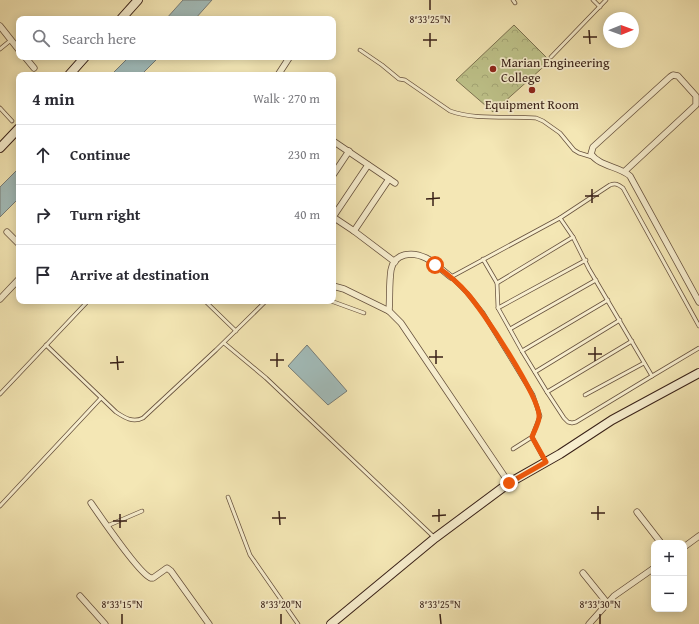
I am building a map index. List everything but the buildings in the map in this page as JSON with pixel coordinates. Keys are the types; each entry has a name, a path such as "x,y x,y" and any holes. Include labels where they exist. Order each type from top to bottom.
{"street":[{"path":"123,16 138,0"},
{"path":"0,26 16,46"},
{"path":"27,60 34,68"},
{"path":"72,72 83,60"},
{"path":"280,72 288,60"},
{"path":"625,171 696,105 696,96 678,76 674,75 670,77 593,148 591,154 594,158 601,162 625,171 630,176 699,302"},
{"path":"0,148 16,131"},
{"path":"336,143 395,183"},
{"path":"336,170 349,151"},
{"path":"336,212 368,164"},
{"path":"354,231 389,179"},
{"path":"336,219 394,262"},
{"path":"7,232 16,241"},
{"path":"389,311 391,270 394,262 400,256 405,254 416,254 427,258 451,277"},
{"path":"0,299 16,282"},
{"path":"336,287 344,289 389,311 401,323 509,483"},
{"path":"331,624 435,538 509,483 560,454 612,420 699,373"},
{"path":"91,503 127,553 148,578 153,578 167,568 172,571 209,624"},
{"path":"637,512 659,540"},
{"path":"687,545 699,536"},
{"path":"589,624 614,596 651,570"},
{"path":"583,573 608,604"},
{"path":"80,596 105,624"}],"lane":[{"path":"592,0 600,7"},
{"path":"551,57 606,0"},
{"path":"0,49 11,40"},
{"path":"360,50 382,65 398,79 405,80 450,111 458,114 475,116 536,118 560,132 574,150 594,158"},
{"path":"0,108 12,121"},
{"path":"513,449 532,437 540,416 533,395 483,313 467,293 451,277 560,218 610,185 614,184 623,188 699,326"},
{"path":"560,218 573,237 596,280 652,376"},
{"path":"497,283 573,237"},
{"path":"483,259 497,283 498,308 547,392 564,418 572,423 699,348"},
{"path":"498,308 586,260"},
{"path":"510,329 596,280"},
{"path":"522,350 608,300"},
{"path":"336,303 364,313"},
{"path":"0,394 85,304"},
{"path":"208,304 236,331"},
{"path":"46,346 122,416 128,420 139,420 143,418 224,343 263,304"},
{"path":"535,372 620,320"},
{"path":"547,392 632,341"},
{"path":"224,343 266,378 435,538"},
{"path":"585,395 644,363"},
{"path":"0,506 102,398"},
{"path":"532,437 546,462"},
{"path":"228,497 250,556 298,624"},
{"path":"107,526 142,511"}],"green space":[{"path":"514,25 550,61 493,112 456,80"}],"water":[{"path":"183,0 212,0 198,16 169,16"},
{"path":"126,60 156,60 144,72 114,72"},
{"path":"16,171 16,201 0,217 0,187"},
{"path":"307,345 347,391 328,405 288,366"}],"place":[{"name":"Marian Engineering College","path":"493,69"},
{"name":"Equipment Room","path":"532,90"}],"route":[{"path":"435,265 451,277 467,293 483,313 533,395 540,416 532,437 546,462 509,483"}]}
